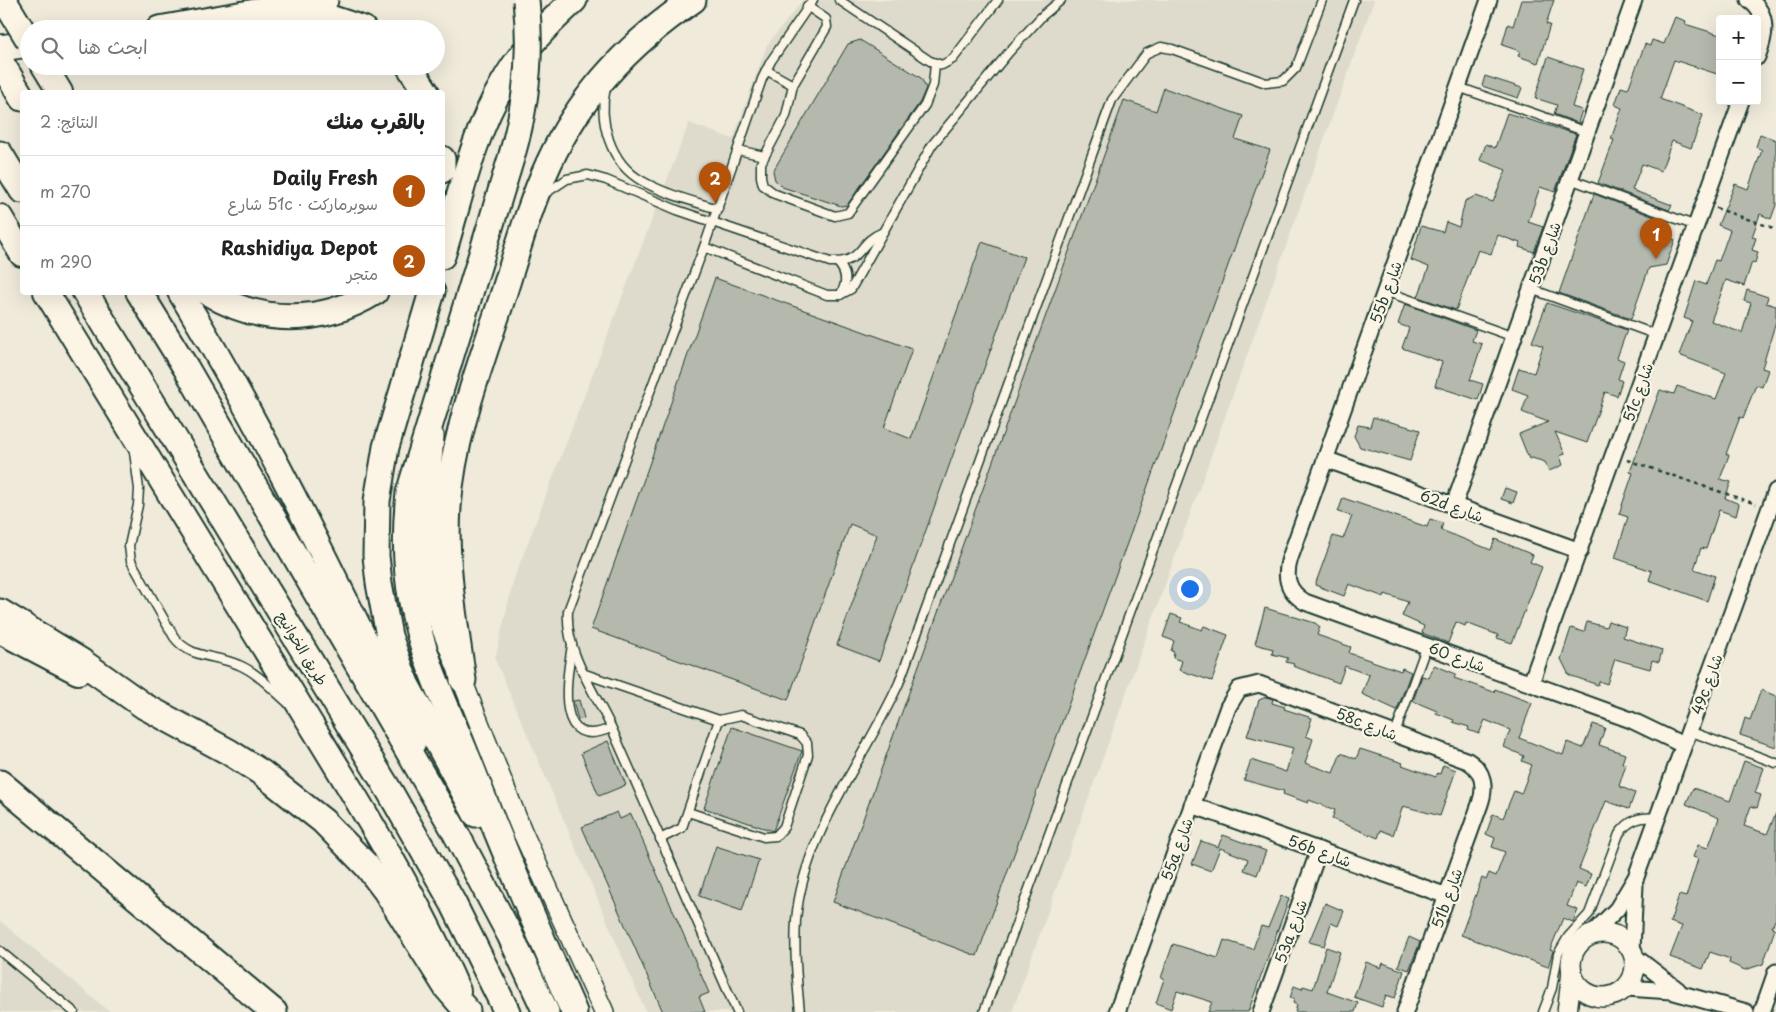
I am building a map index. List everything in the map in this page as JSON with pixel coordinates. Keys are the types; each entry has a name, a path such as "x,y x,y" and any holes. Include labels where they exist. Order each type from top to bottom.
{"highway":[{"path":"211,20 325,0"},
{"path":"526,0 529,28 527,84 521,124 409,493 406,548 412,603 427,657 524,902 574,1012"},
{"path":"445,246 482,127 503,84 524,51 550,22 574,0"},
{"path":"463,680 448,570 450,479 462,419 541,181 561,138 591,92 619,60 648,33 693,0"},
{"path":"277,20 308,15 340,20"},
{"path":"0,48 20,44"},
{"path":"0,61 19,92"},
{"path":"414,75 425,90"},
{"path":"0,154 20,187"},
{"name":"طريق الخوانيج","path":"87,295 390,792 453,904 507,1012"},
{"path":"141,295 186,368 482,881 546,1012"},
{"path":"213,295 238,308 262,315 286,318 335,311 368,295"},
{"path":"431,295 386,447 380,474 376,529 379,584 389,636 409,692 524,902"},
{"path":"0,612 82,662 144,706 262,773 323,821 367,866 386,891 447,988 467,1011"},
{"path":"0,783 264,1007"}],"main road":[{"path":"4,0 20,27"},
{"path":"0,217 20,251"},
{"path":"48,295 310,724 419,909 467,1011"},
{"path":"182,295 248,407 300,507 404,720 422,776"},
{"path":"0,631 144,706"}],"street":[{"name":"55b شارع","path":"1288,585 1288,564 1489,0"},
{"name":"53b شارع","path":"1454,505 1634,0"},
{"path":"1749,0 1762,14 1764,31 1761,42"},
{"name":"51c شارع","path":"1531,683 1741,105"},
{"path":"439,392 427,511 426,554 437,617 522,831 604,1012"},
{"name":"62d شارع","path":"1325,459 1580,550"},
{"name":"49c شارع","path":"1590,936 1616,909 1636,877 1774,498"},
{"name":"شارع 60","path":"1288,585 1298,598 1305,602 1631,720 1653,724 1686,737"},
{"name":"58c شارع","path":"1239,689 1252,684 1266,685 1468,761 1480,772 1483,783"},
{"name":"55a شارع","path":"1117,1012 1228,707 1239,689"},
{"name":"51b شارع","path":"1404,1012 1480,804 1483,783"},
{"name":"56b شارع","path":"1192,805 1447,896"},
{"name":"53a شارع","path":"1261,1012 1319,850"},
{"name":"49c شارع","path":"1633,953 1632,913 1636,877"},
{"path":"1567,1012 1573,954 1577,947 1590,936 1605,933 1613,935 1627,944 1633,953 1685,995"},
{"path":"1627,988 1635,973 1633,953"},
{"path":"1572,971 1574,979 1585,992 1592,996 1609,997"},
{"path":"1762,1012 1776,972"},
{"path":"1594,1012 1609,997 1627,988 1656,988 1746,1012"}],"lane":[{"path":"737,1012 612,728 572,645 567,620 571,601 718,209 766,70 806,6 813,0"},
{"path":"839,0 935,64 948,63 953,58 998,0"},
{"path":"704,247 827,295 840,295 856,284 880,242 881,233 932,145 1009,52 1041,17 1061,0"},
{"path":"800,1012 796,920 802,888 813,850 829,814 882,719 899,683 1112,100 1147,53 1161,47 1172,49 1266,83 1283,81 1296,68 1322,0"},
{"path":"984,1012 1354,0"},
{"path":"806,6 826,19 827,27 793,85 786,116 761,163 760,177 768,190 835,216 848,213 925,105 933,85 935,64"},
{"path":"619,60 604,95 606,131 615,152 630,172 655,187 718,209"},
{"path":"766,70 793,85"},
{"path":"1458,87 1587,132"},
{"path":"738,150 764,156"},
{"path":"529,218 548,190 578,175 588,175 606,180 649,199 823,260 836,262 852,258 873,237 881,233"},
{"path":"1570,180 1696,226"},
{"path":"649,199 655,187"},
{"path":"836,262 846,278 846,284 840,295"},
{"path":"1531,289 1657,335"},
{"path":"1385,291 1514,337"},
{"path":"119,410 138,472 138,506 130,539 131,561 174,637 183,647 196,654 228,660 248,669 310,724"},
{"path":"572,645 566,689 573,725 582,732 589,734 599,734 612,728"},
{"path":"1395,733 1427,646"},
{"path":"585,674 719,720 741,715 800,735 807,743 808,755 784,827 776,836 764,837 688,812"},
{"path":"660,839 682,828 719,720"},
{"path":"1686,737 1776,763"},
{"path":"1543,1012 1552,988 1558,954 1568,937 1588,914 1619,834 1627,824 1637,819 1644,817 1657,818"},
{"path":"0,951 74,1012"}],"path":[{"path":"1705,204 1776,229"},
{"path":"1614,456 1756,504 1758,500 1774,498"}],"shaded area":[{"path":"803,0 1374,0 1012,1012 646,1012 495,659 514,579 689,123 733,139 767,45"},
{"path":"0,921 110,1012 0,1012"}],"building":[{"path":"1521,0 1554,0 1546,24 1550,25 1538,63 1518,56 1520,51 1502,45 1508,24 1513,26"},
{"path":"1675,17 1686,21 1685,24 1716,34 1716,74 1674,60 1660,99 1703,115 1691,148 1672,141 1661,171 1642,164 1632,190 1672,205 1669,210 1598,183 1614,140 1611,139 1622,108 1615,105 1621,87 1628,89 1645,44 1650,46 1652,40 1664,44"},
{"path":"860,40 921,78 926,88 920,102 847,205 841,206 782,187 775,180 773,171 848,44"},
{"path":"1548,57 1583,69 1572,107 1582,110 1578,123 1554,114 1557,105 1535,98"},
{"path":"1485,76 1522,88 1518,98 1482,86"},
{"path":"1164,88 1243,116 1235,139 1270,150 977,956 833,902 1124,100 1156,111"},
{"path":"1507,113 1576,134 1555,192 1540,187 1528,222 1543,227 1534,252 1519,247 1520,243 1498,235 1491,254 1478,250 1456,310 1418,297 1429,267 1411,260 1421,226 1443,232 1446,222 1459,227 1465,201 1476,196 1493,202 1506,170 1480,160 1486,144 1495,148"},
{"path":"1760,134 1776,140 1776,205 1771,219 1760,214 1752,237 1756,238 1752,250 1758,252 1755,263 1752,262 1744,286 1726,280 1711,321 1742,333 1751,303 1744,301 1747,290 1768,297 1766,303 1776,306 1776,321 1762,368 1768,370 1762,387 1756,385 1743,418 1740,417 1726,454 1729,455 1720,479 1731,482 1725,498 1739,504 1736,516 1719,510 1706,549 1701,548 1694,569 1715,576 1707,601 1649,580 1652,571 1615,558 1628,517 1619,514 1633,473 1630,472 1660,390 1674,394 1677,386 1716,399 1726,373 1679,355 1692,321 1684,318 1696,281 1706,285 1715,260 1719,261 1730,230 1718,225 1735,184 1748,189 1762,150 1756,147"},
{"path":"1594,194 1665,221 1660,234 1675,240 1666,265 1649,268 1631,319 1559,293"},
{"path":"982,242 1024,257 879,661 837,645 877,535 850,524 788,700 591,629 715,278 912,349 884,428 911,439"},
{"path":"1547,303 1627,330 1617,358 1624,361 1618,379 1622,381 1617,396 1605,392 1587,443 1555,432 1565,454 1560,456 1563,465 1549,471 1545,462 1532,458 1529,459 1519,434 1548,422 1522,412 1528,395 1512,389 1519,368 1534,373 1543,346 1532,342"},
{"path":"1405,304 1476,330 1472,341 1482,344 1470,380 1483,384 1478,400 1435,386 1442,362 1402,348 1409,328 1398,324"},
{"path":"1373,417 1420,430 1410,461 1360,447 1354,436 1358,425 1370,427"},
{"path":"1505,488 1517,492 1513,503 1501,499"},
{"path":"1343,498 1427,527 1430,519 1443,523 1441,530 1491,550 1495,539 1533,555 1530,562 1542,567 1512,643 1497,638 1498,635 1466,623 1465,626 1456,622 1448,643 1422,633 1424,626 1402,616 1408,602 1385,594 1384,597 1349,584 1344,596 1315,585 1333,536 1343,539 1352,516 1338,512"},
{"path":"1265,608 1315,623 1320,627 1317,635 1351,647 1349,653 1401,671 1402,668 1411,672 1397,710 1362,694 1369,675 1345,666 1339,683 1293,666 1294,664 1286,662 1288,658 1272,654 1273,649 1255,644"},
{"path":"1171,614 1182,618 1180,622 1202,630 1204,626 1228,635 1212,681 1179,670 1182,661 1173,658 1174,652 1171,651 1174,641 1163,637"},
{"path":"1608,621 1626,627 1623,637 1662,650 1659,662 1652,660 1650,669 1615,659 1607,684 1599,681 1598,685 1569,675 1561,659 1571,628 1584,632 1587,622 1606,627"},
{"path":"1434,665 1456,674 1454,678 1494,692 1495,689 1532,703 1519,738 1563,755 1567,742 1583,748 1593,724 1605,728 1599,745 1625,754 1622,763 1626,764 1619,786 1635,793 1629,809 1606,801 1579,869 1591,874 1586,887 1576,883 1567,906 1578,910 1573,922 1563,918 1550,950 1553,951 1548,967 1461,935 1482,878 1486,880 1489,873 1496,876 1505,852 1492,847 1495,838 1486,834 1493,814 1503,818 1514,791 1521,794 1532,765 1522,761 1524,756 1504,747 1510,730 1485,720 1479,734 1468,730 1469,727 1453,722 1454,720 1436,713 1437,711 1413,701 1422,676 1429,678"},
{"path":"1761,690 1776,696 1776,747 1740,735 1745,718 1750,720"},
{"path":"1266,697 1273,699 1272,703 1285,707 1284,709 1312,718 1306,736 1313,739 1305,763 1333,773 1341,753 1356,759 1360,749 1403,763 1402,765 1436,777 1437,773 1440,774 1443,765 1456,770 1440,816 1403,806 1393,835 1381,830 1378,838 1332,819 1335,810 1309,800 1308,803 1283,794 1284,791 1244,780 1251,760 1286,772 1293,748 1247,736 1259,700"},
{"path":"579,700 584,718 578,720 573,701"},
{"path":"732,727 802,751 773,831 704,808"},
{"path":"608,741 626,785 599,796 581,753"},
{"path":"1744,761 1764,768 1755,793 1761,795 1757,808 1751,806 1744,826 1767,834 1776,813 1776,918 1772,927 1775,929 1763,964 1745,970 1729,963 1730,959 1710,952 1703,969 1670,957 1682,926 1670,922 1679,895 1686,897 1698,859 1693,857 1698,845 1708,848 1719,818 1686,804 1693,788 1730,801"},
{"path":"617,812 620,819 631,814 709,993 699,997 705,1012 663,1012 582,827"},
{"path":"1223,835 1266,851 1257,875 1244,870 1248,859 1220,848 1211,871 1192,864 1201,841 1218,847"},
{"path":"716,846 759,860 742,911 699,896"},
{"path":"1281,896 1289,899 1248,1012 1208,1012 1212,1002 1177,991 1171,1009 1156,1003 1164,979 1161,978 1173,944 1218,958 1224,940 1253,949 1261,926 1268,928"},
{"path":"1325,903 1344,911 1338,926 1331,923 1324,946 1309,942"},
{"path":"1409,937 1420,942 1409,970 1398,966"},
{"path":"1326,947 1340,952 1327,992 1358,1003 1355,1012 1295,1012 1297,1005 1293,1003 1294,999 1290,998 1294,986 1302,989 1303,986 1313,989"},
{"path":"1366,962 1381,968 1383,963 1404,971 1395,998 1386,995 1382,1007 1354,997"}],"place":[{"name":"Rashidiya Depot","path":"715,203"},
{"name":"Daily Fresh","path":"1656,259"}]}
